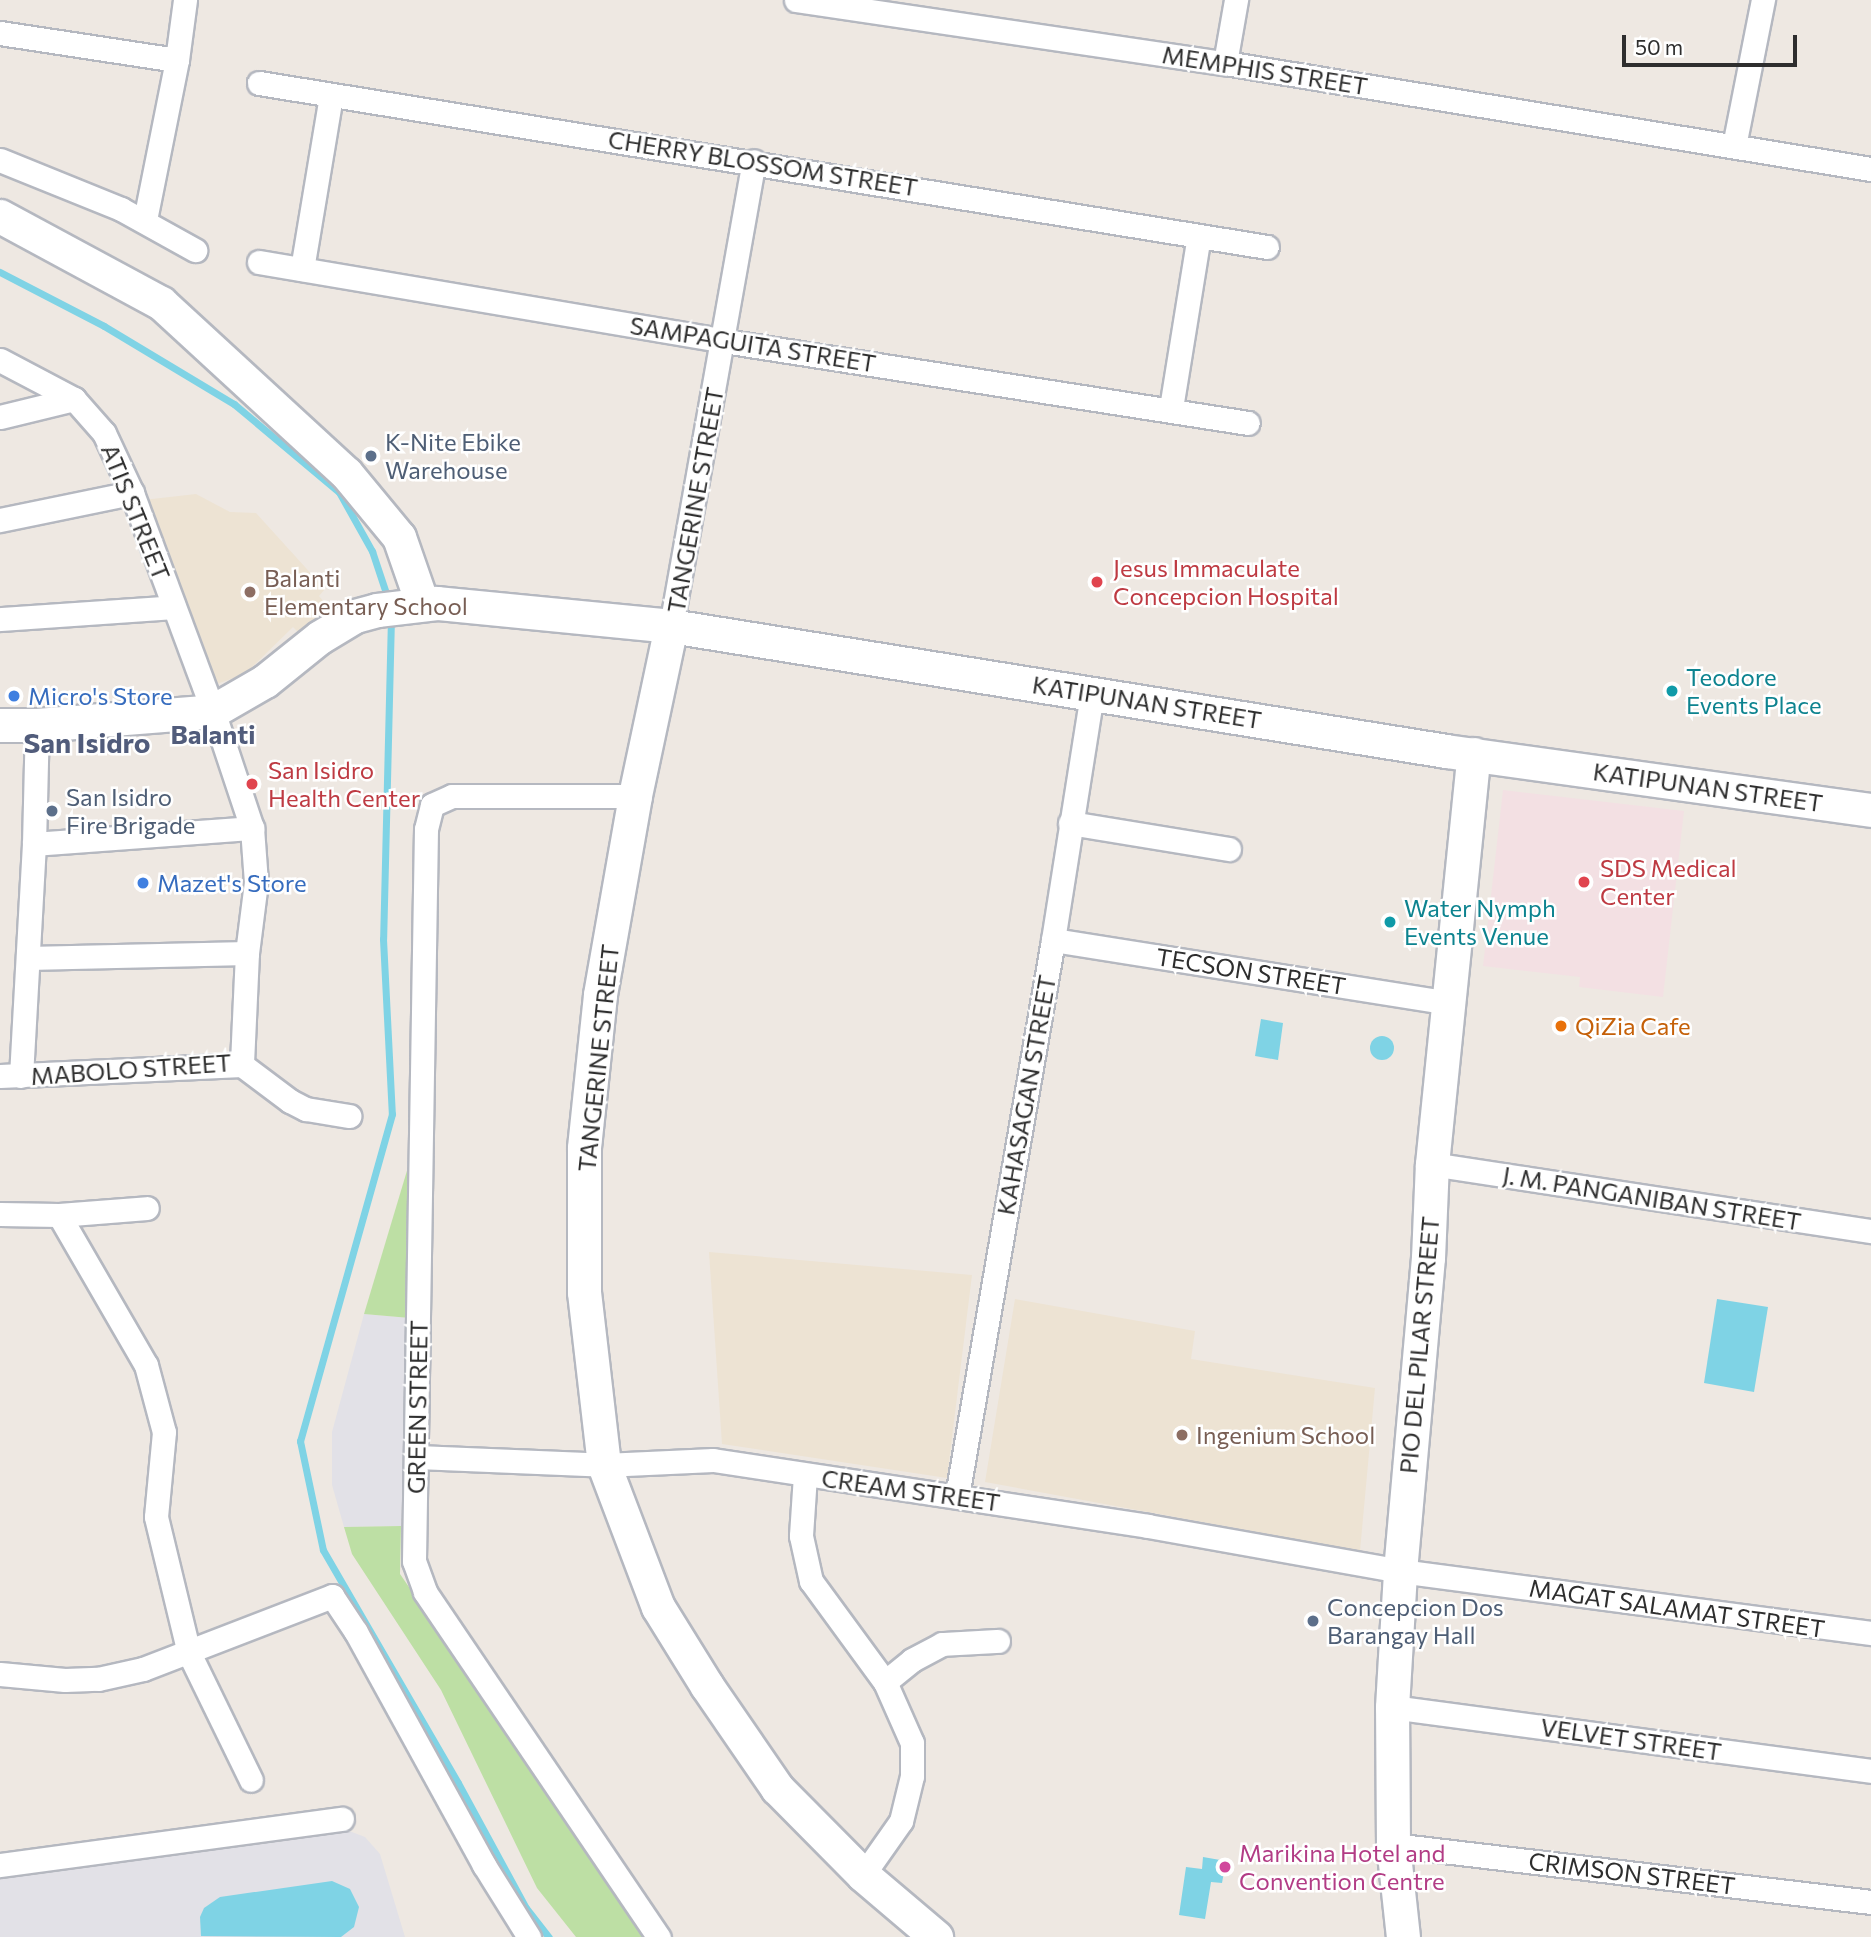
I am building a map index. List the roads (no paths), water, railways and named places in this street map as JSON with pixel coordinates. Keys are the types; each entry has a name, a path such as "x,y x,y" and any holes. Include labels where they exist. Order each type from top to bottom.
{"street":[{"path":"145,220 177,60 185,0"},
{"name":"MEMPHIS STREET","path":"796,0 1226,63 1871,169"},
{"path":"1226,63 1236,0"},
{"path":"1734,146 1763,0"},
{"path":"0,33 177,60"},
{"name":"CHERRY BLOSSOM STREET","path":"259,83 754,161 1267,247"},
{"path":"302,269 331,95"},
{"path":"0,160 145,220 195,250"},
{"name":"TANGERINE STREET","path":"754,161 724,341 671,626 635,796 600,995 584,1148 584,1292 604,1465 658,1607 707,1686 777,1788 863,1875 931,1936"},
{"path":"0,216 161,303 346,473 399,537 397,607 355,616 320,637 265,681 212,711 37,725 0,725"},
{"path":"1171,408 1199,236"},
{"name":"SAMPAGUITA STREET","path":"259,262 724,341 1171,408 1248,423"},
{"name":"ATIS STREET","path":"0,360 75,399 104,433 132,494 212,711"},
{"path":"0,416 75,399"},
{"path":"0,520 132,494"},
{"path":"0,618 174,607"},
{"name":"KATIPUNAN STREET","path":"397,607 671,626 1474,754 1871,810"},
{"name":"KAHASAGAN STREET","path":"957,1496 1053,940 1091,694"},
{"name":"MABOLO STREET","path":"10,1076 242,1065 247,953 256,882 252,828 212,711"},
{"path":"10,1076 28,958 37,725"},
{"name":"PIO DEL PILAR STREET","path":"1403,1937 1393,1845 1392,1706 1400,1571 1427,1271 1432,1164 1474,754"},
{"name":"GREEN STREET","path":"635,796 452,796 432,805 426,829 414,1562 425,1592 659,1937"},
{"path":"1070,823 1229,849"},
{"path":"34,844 252,828"},
{"name":"TECSON STREET","path":"1053,940 1449,1003"},
{"path":"28,958 247,953"},
{"path":"242,1065 306,1109 349,1116"},
{"name":"J. M. PANGANIBAN STREET","path":"1432,1164 1871,1231"},
{"path":"0,1214 59,1215 147,1208"},
{"path":"59,1215 146,1365 164,1432 156,1517 189,1653 251,1780"},
{"name":"CREAM STREET","path":"417,1457 604,1465 713,1460 957,1496 1400,1571"},
{"path":"805,1475 800,1536 811,1581 885,1682 912,1743 912,1776 901,1821 863,1875"},
{"name":"MAGAT SALAMAT STREET","path":"1400,1571 1871,1633"},
{"path":"0,1674 55,1679 98,1679 143,1669 332,1595 356,1632 484,1865 529,1937"},
{"path":"885,1682 912,1660 942,1644 998,1641"},
{"name":"VELVET STREET","path":"1392,1706 1871,1770"},
{"path":"0,1866 342,1819"},
{"name":"CRIMSON STREET","path":"1393,1845 1871,1902"}],"water":[{"path":"1261,1019 1283,1023 1278,1060 1255,1056"},
{"path":"1382,1036 1391,1039 1394,1048 1391,1057 1382,1060 1373,1057 1370,1048 1373,1039"},
{"path":"1717,1299 1768,1307 1754,1392 1704,1383"},
{"path":"1203,1857 1226,1861 1222,1883 1211,1882 1205,1919 1179,1915 1186,1867 1202,1869"},
{"path":"332,1881 350,1889 359,1907 354,1927 341,1937 201,1936 200,1917 204,1908 220,1897"}],"waterway":[{"path":"0,272 104,326 234,404 339,492 372,551 388,599"},
{"path":"391,617 383,939 392,1114 300,1441 323,1550 458,1783 526,1908 549,1937"}],"place":[{"name":"K-Nite Ebike Warehouse","path":"371,456"},
{"name":"Jesus Immaculate Concepcion Hospital","path":"1097,582"},
{"name":"Balanti Elementary School","path":"250,592"},
{"name":"Teodore Events Place","path":"1672,691"},
{"name":"Micro's Store","path":"14,696"},
{"name":"San Isidro Health Center","path":"252,784"},
{"name":"San Isidro Fire Brigade","path":"52,811"},
{"name":"SDS Medical Center","path":"1584,882"},
{"name":"Mazet's Store","path":"143,883"},
{"name":"Water Nymph Events Venue","path":"1390,922"},
{"name":"QiZia Cafe","path":"1561,1026"},
{"name":"Ingenium School","path":"1182,1435"},
{"name":"Concepcion Dos Barangay Hall","path":"1313,1621"},
{"name":"Marikina Hotel and Convention Centre","path":"1225,1867"}],"district":[{"name":"Balanti","path":"213,734"},
{"name":"San Isidro","path":"87,742"}]}
